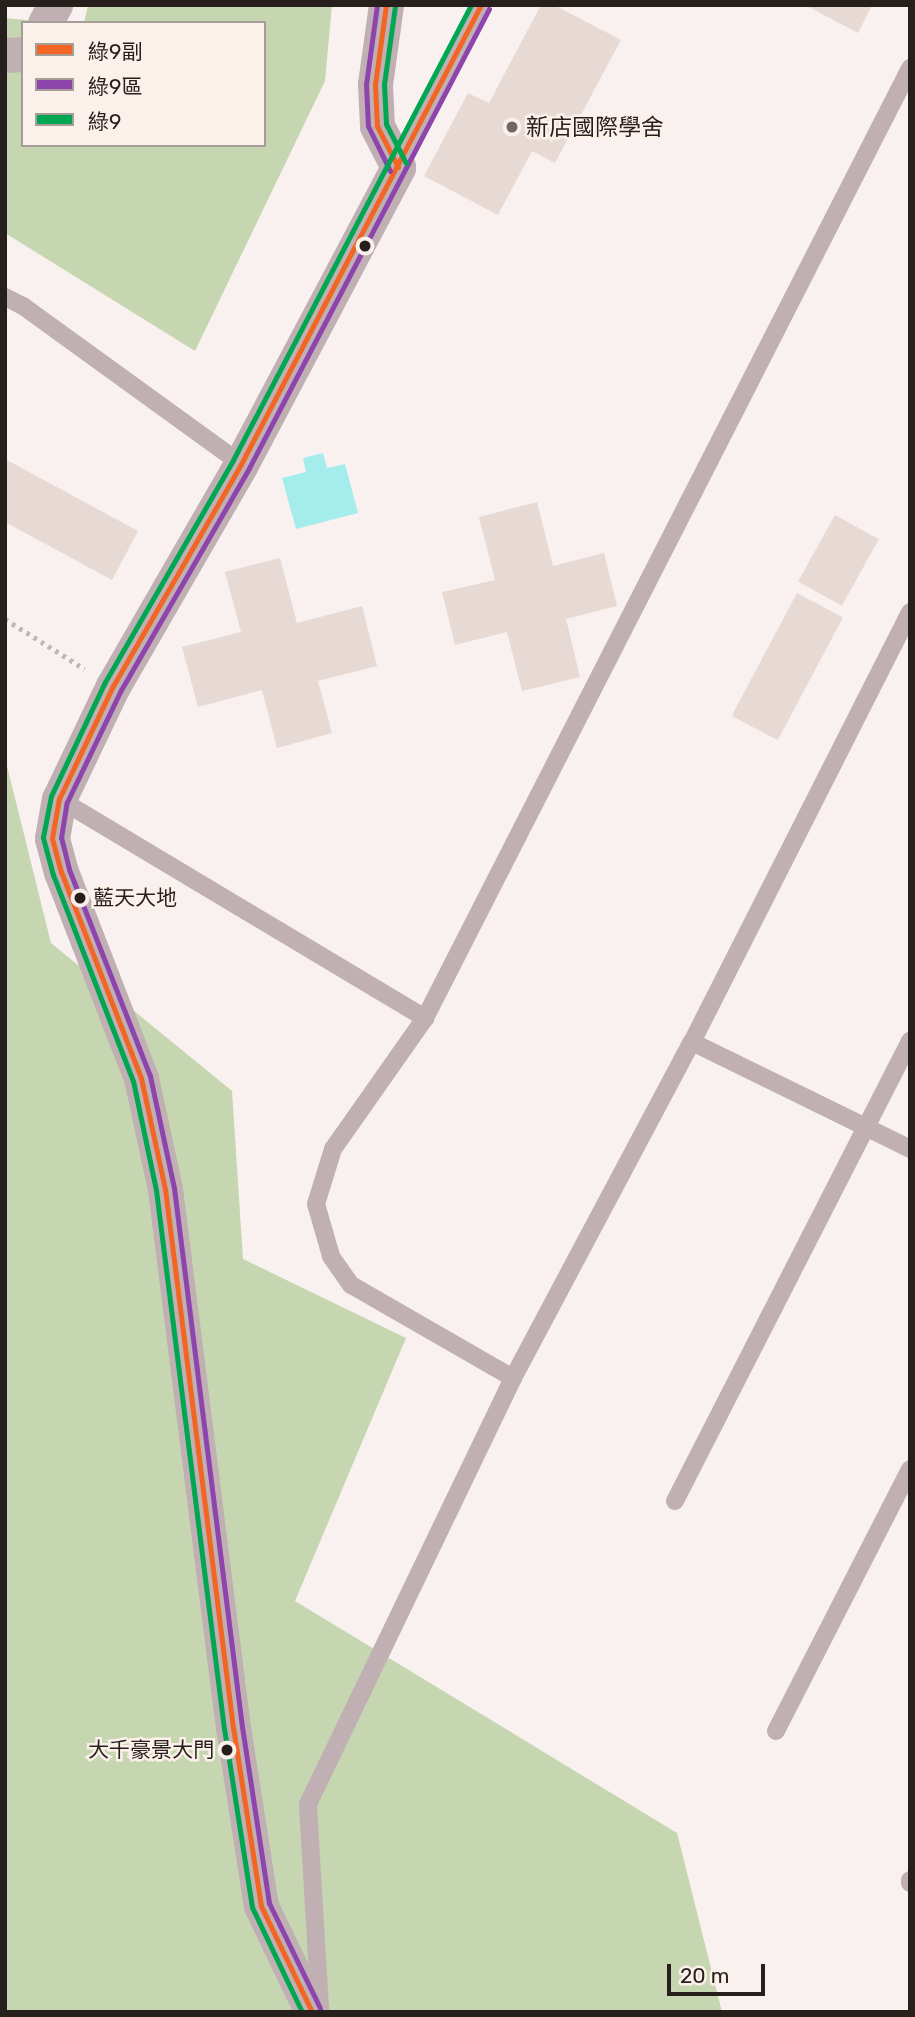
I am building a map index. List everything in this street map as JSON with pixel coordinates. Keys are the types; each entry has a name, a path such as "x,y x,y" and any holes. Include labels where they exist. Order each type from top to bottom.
{"street":[{"path":"46,21 55,5"},
{"path":"312,2012 261,1906 233,1728 165,1189 141,1077 61,872 52,838 59,799 113,686 240,464 398,167 377,126 375,84 386,5"}],"lane":[{"path":"398,167 481,5"},
{"path":"513,1378 351,1285 331,1256 316,1204 333,1149 425,1018 910,68"},
{"path":"5,298 23,306 240,464"},
{"path":"320,2012 309,1804 513,1378 692,1042 910,612"},
{"path":"59,799 425,1018"},
{"path":"675,1501 910,1041"},
{"path":"692,1042 910,1149"},
{"path":"776,1731 910,1469"}],"path":[{"path":"5,619 113,686"}],"green space":[{"path":"88,5 332,5 325,81 195,351 5,233 5,18 37,21 21,21 21,147 266,147 266,21 84,21"},
{"path":"5,758 51,943 232,1091 243,1259 406,1338 295,1601 677,1833 722,2012 5,2012"}],"water":[{"path":"323,453 327,468 345,464 358,513 296,529 282,478 306,472 303,458"}],"building":[{"name":"新店國際學舍","path":"541,5 554,5 621,40 555,163 532,151 498,215 424,176 468,93 489,103"},
{"path":"805,5 872,5 858,33"},
{"path":"5,459 138,531 112,580 5,522"},
{"path":"537,502 553,566 604,553 617,606 566,619 580,677 522,691 507,632 455,645 442,592 495,580 479,517"},
{"path":"835,515 879,539 842,606 798,581"},
{"path":"280,558 297,623 362,606 377,666 318,681 332,733 277,748 262,690 198,707 182,647 241,632 225,572"},
{"path":"797,593 843,617 778,740 732,716"}],"transit line":[{"name":"綠9區","path":"377,5 366,84 368,126 390,171"},
{"name":"綠9副","path":"386,5 375,84 377,126 398,167"},
{"name":"綠9","path":"302,2012 252,1907 224,1729 156,1190 133,1081 53,875 43,837 51,796 105,682 233,460 471,5"},
{"name":"綠9副","path":"312,2012 261,1906 233,1728 165,1189 141,1078 61,872 52,838 59,799 113,686 241,464 481,5"},
{"name":"綠9","path":"395,6 384,84 386,124 406,163"},
{"name":"綠9區","path":"320,2008 269,1903 242,1727 174,1188 150,1076 69,869 61,838 67,802 121,690 249,468 489,9"}],"place":[{"name":"新店國際學舍","path":"512,127"},
{"name":"藍天大地","path":"80,898"},
{"name":"大千豪景大門","path":"227,1750"}]}
